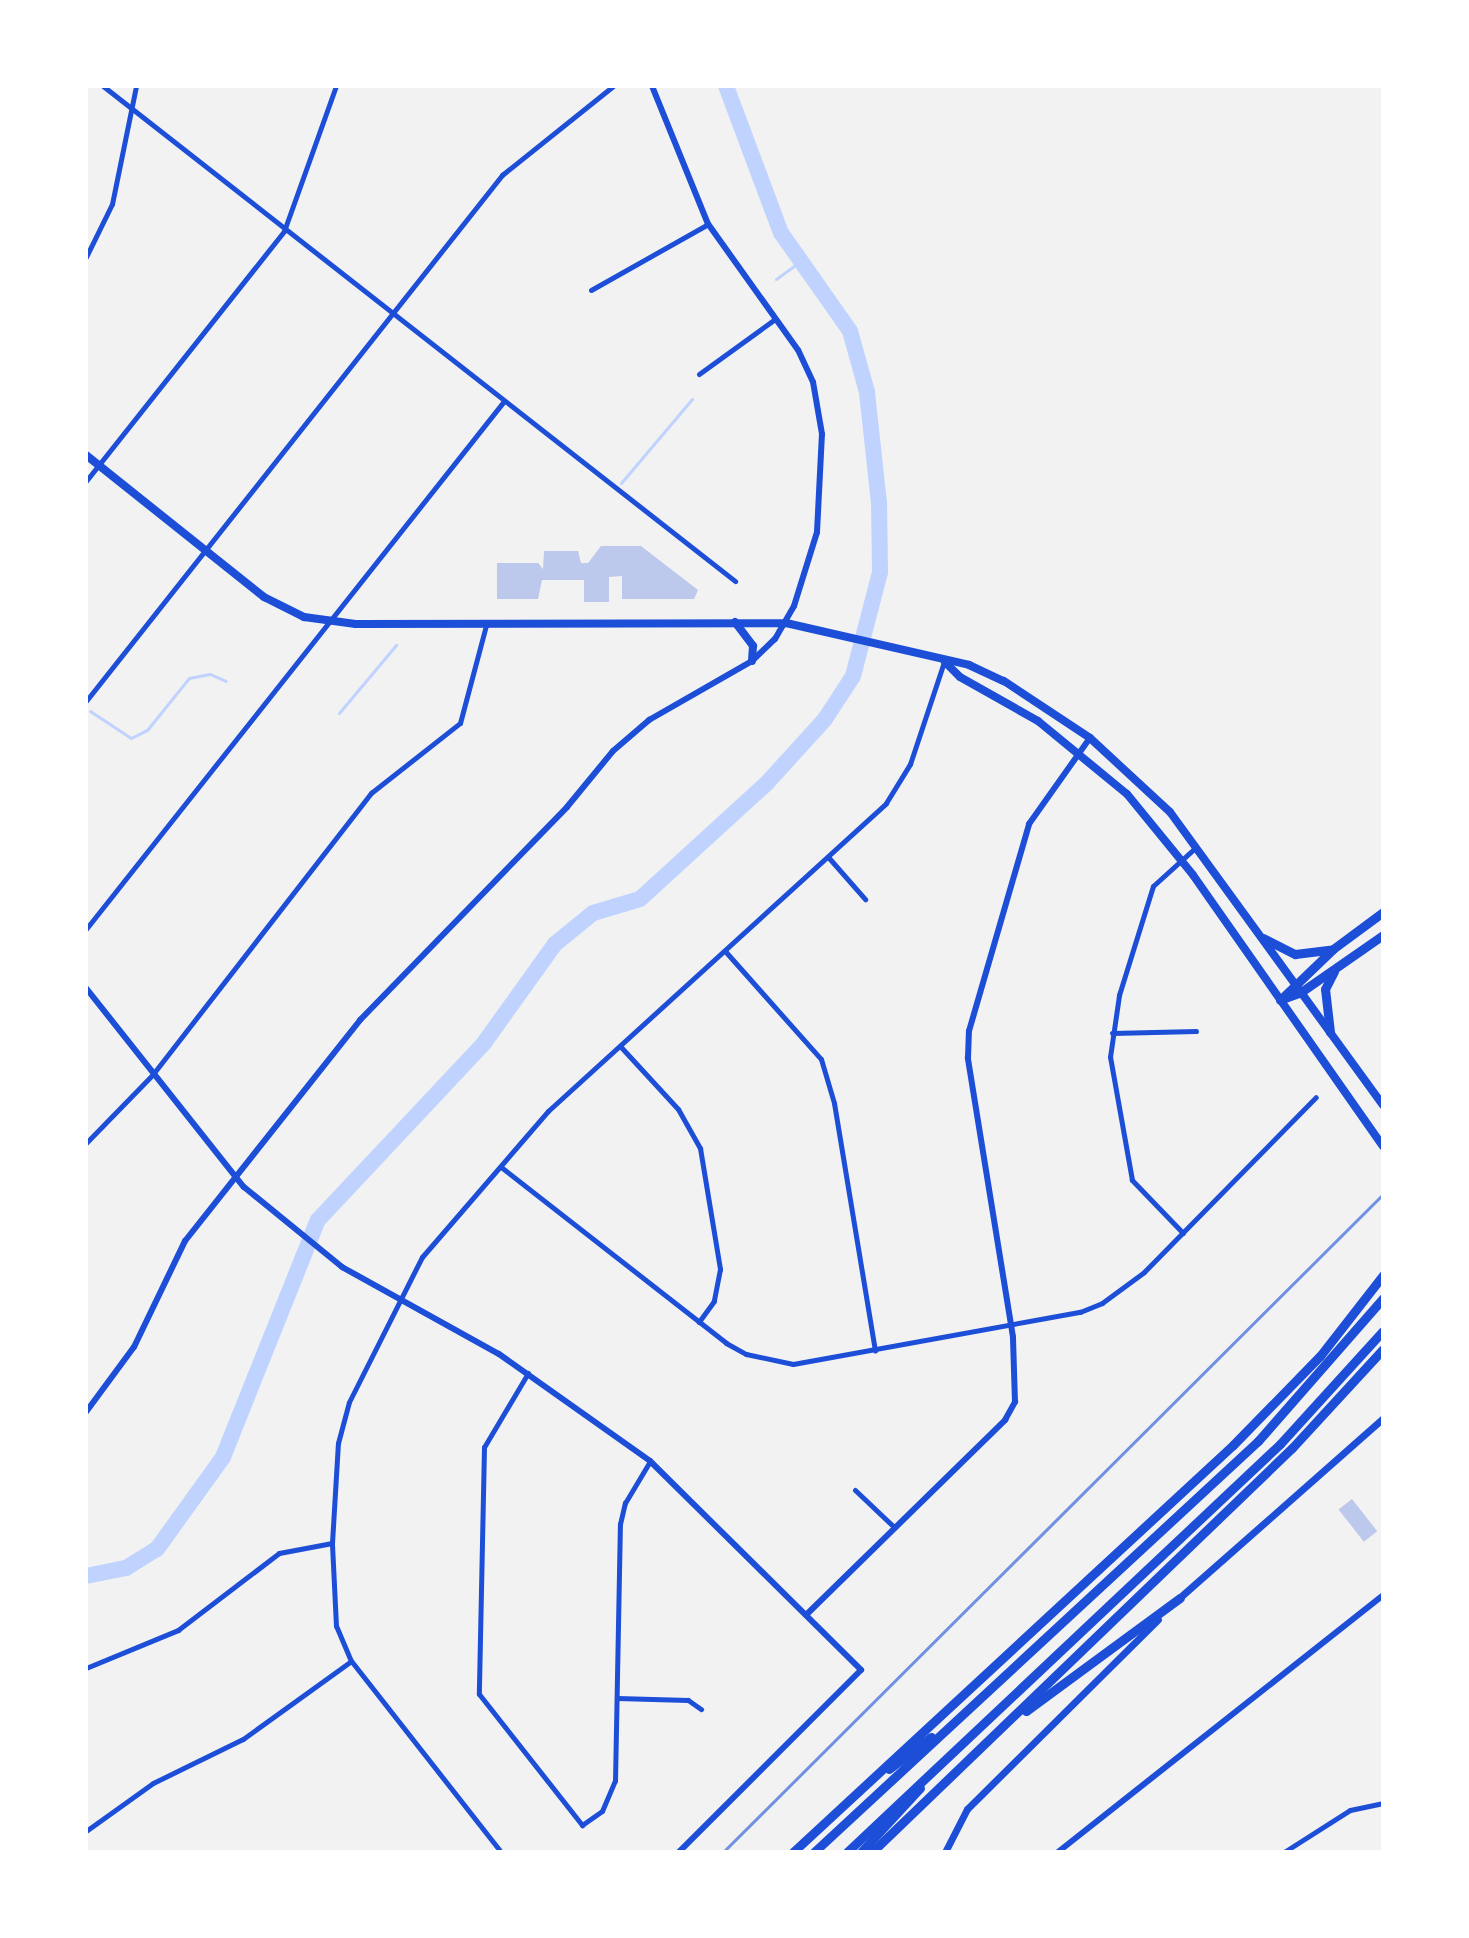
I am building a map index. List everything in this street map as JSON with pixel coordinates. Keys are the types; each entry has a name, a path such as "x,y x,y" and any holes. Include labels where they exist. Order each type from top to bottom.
{"highway":[{"path":"1280,1000 1294,983 1333,949 1383,912"},
{"path":"1280,1000 1301,992 1383,935"},
{"path":"1263,938 1295,954 1333,949"},
{"path":"1330,1032 1325,989 1336,968"},
{"path":"793,1852 1286,1393 1383,1275"},
{"path":"814,1852 1295,1403 1383,1298"},
{"path":"847,1852 1280,1444 1383,1331"},
{"path":"872,1852 1292,1448 1383,1349"},
{"path":"1003,1727 1180,1598"},
{"path":"851,1798 972,1705"},
{"path":"861,1852 969,1736"}],"main road":[{"path":"86,455 283,608 330,622 486,625 786,623 836,631 945,662 969,665 1023,691 1090,738 1145,786 1197,846 1383,1105"},
{"path":"735,622 753,646 752,661"},
{"path":"945,662 960,677 1015,706 1078,751 1127,794 1180,858 1383,1146"},
{"path":"945,1852 967,1809 1180,1598 1383,1418"}],"street":[{"path":"103,86 390,315 735,581"},
{"path":"86,257 112,204 129,107 136,86"},
{"path":"86,481 284,231 336,86"},
{"path":"86,701 502,175 613,86"},
{"path":"86,1412 134,1347 172,1260 234,1176 360,1020 567,807 613,751 649,720 752,661 786,623 817,532 822,434 813,382 775,319 708,224 652,86"},
{"path":"591,290 708,224"},
{"path":"699,374 775,319"},
{"path":"86,929 504,401"},
{"path":"86,1143 153,1074 371,793 460,723 486,625"},
{"path":"501,1852 351,1661 336,1626 332,1543 338,1443 349,1402 422,1257 548,1111 829,858 897,788 945,662"},
{"path":"806,1615 893,1526 1005,1420 1019,1382 968,1058 969,1031 1020,847 1048,790 1090,738"},
{"path":"1183,1233 1132,1180 1112,1081 1112,1033 1149,895 1180,858 1197,846"},
{"path":"829,858 865,899"},
{"path":"725,951 821,1059 834,1103 875,1351"},
{"path":"86,988 234,1176 324,1252 398,1300 528,1373 650,1461 861,1670 679,1852"},
{"path":"1112,1033 1196,1031"},
{"path":"620,1046 678,1109 700,1148 720,1269 714,1301 699,1322"},
{"path":"501,1167 699,1322 746,1354 793,1364 1012,1324 1102,1303 1144,1272 1316,1097"},
{"path":"528,1373 484,1447 479,1694 582,1825 602,1811 611,1797 617,1698 620,1524 625,1503 650,1461"},
{"path":"855,1490 893,1526"},
{"path":"86,1668 178,1630 279,1553 332,1543"},
{"path":"1058,1852 1383,1595"},
{"path":"86,1831 153,1783 243,1739 351,1661"},
{"path":"617,1698 688,1700 701,1709"},
{"path":"1284,1852 1350,1810 1383,1803"}],"building":[{"path":"601,546 641,546 698,590 694,599 622,599 622,576 609,577 609,602 584,602 584,580 542,580 538,599 497,599 497,563 538,563 543,569 544,551 578,551 581,563 588,563"},
{"path":"1352,1499 1377,1531 1364,1542 1339,1509"}],"waterway":[{"path":"86,1576 126,1568 157,1549 223,1457 318,1220 484,1043 555,944 593,913 640,899 767,783 825,719 853,676 880,572 879,503 867,392 850,331 781,233 726,86"},
{"path":"776,279 799,262"},
{"path":"621,483 692,399"},
{"path":"339,713 396,645"},
{"path":"90,711 131,738 147,730 189,678 210,674 226,681"}],"railway":[{"path":"723,1852 1383,1194"}]}
